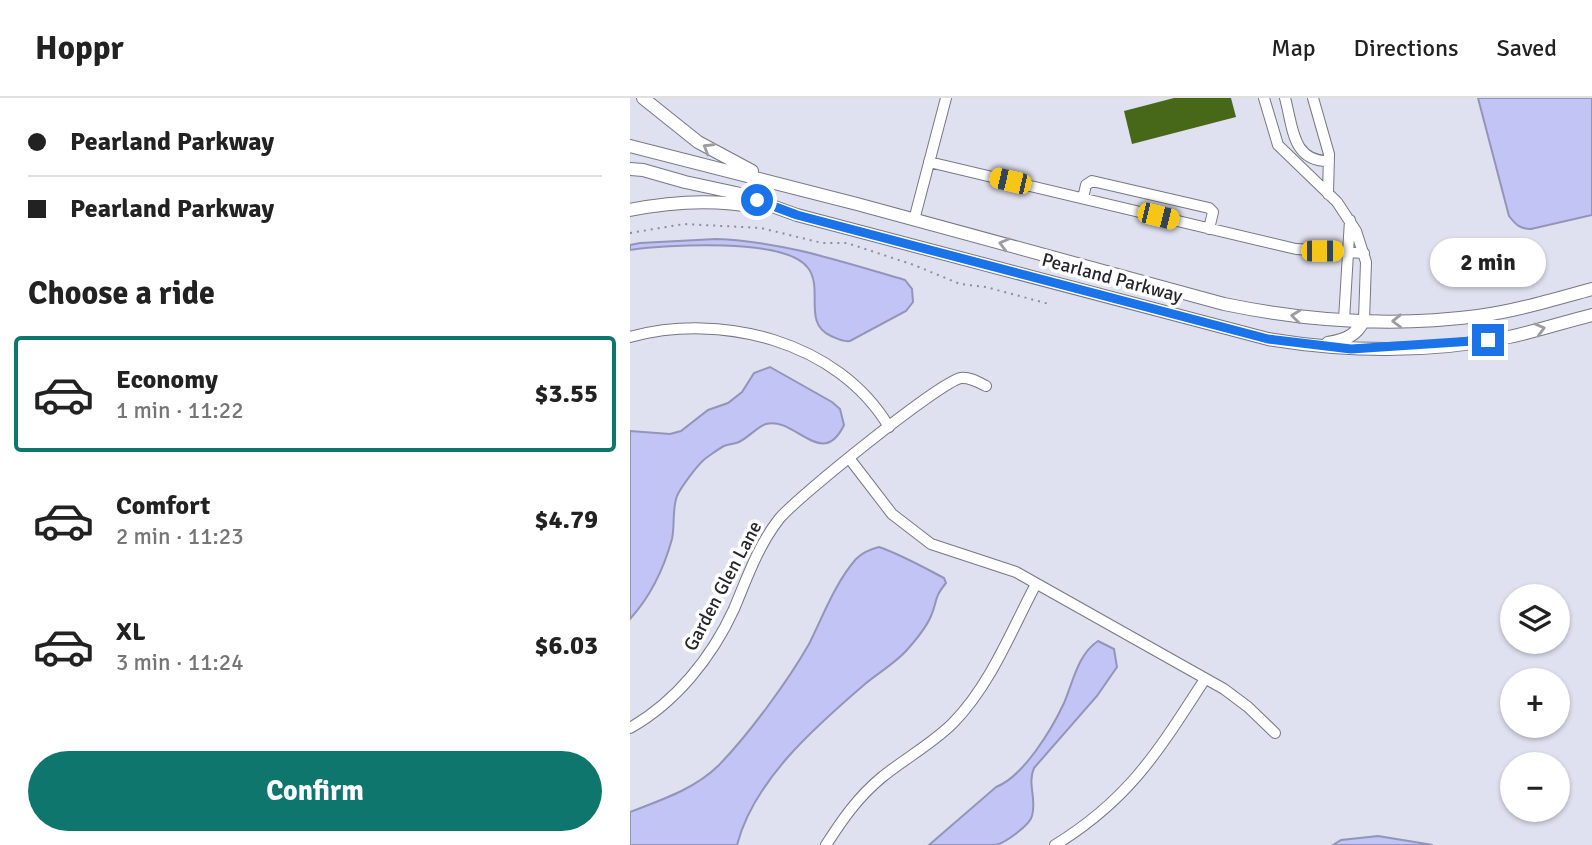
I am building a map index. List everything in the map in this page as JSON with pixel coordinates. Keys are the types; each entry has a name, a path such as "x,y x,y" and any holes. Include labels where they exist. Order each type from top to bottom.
{"main road":[{"path":"643,98 698,142 725,158 792,187"},
{"name":"Pearland Parkway","path":"630,146 914,219 1224,304 1265,312 1344,320 1438,319 1505,311 1592,289"},
{"name":"Pearland Parkway","path":"630,169 736,193 797,215 1268,339 1307,345 1351,349 1399,348 1510,336 1592,315"},
{"path":"630,209 691,201 729,202 797,215"},
{"path":"1505,311 1510,336"},
{"path":"1307,345 1349,338 1364,320"}],"street":[{"path":"914,219 946,98"},
{"path":"1264,98 1278,145 1346,212 1350,220 1366,262 1364,320"},
{"path":"1286,98 1299,149 1310,159 1329,161"},
{"path":"1313,98 1329,161 1328,194"},
{"path":"929,162 1296,249 1364,253"},
{"path":"1083,198 1086,185 1091,181 1209,208 1213,212 1209,229"},
{"path":"1344,320 1350,220"},
{"path":"630,337 676,327 725,330 761,336 830,367 864,396 889,427"},
{"name":"Garden Glen Lane","path":"630,729 671,698 709,654 733,611 753,561 780,518 813,486 954,380 969,379 986,386"},
{"path":"849,458 892,514 916,534 950,552 1001,566 1036,584 1238,698 1275,733"},
{"path":"826,845 867,791 942,733 973,700 1036,584"},
{"path":"1055,845 1089,824 1132,783 1158,750 1205,679"}],"path":[{"path":"630,233 684,224 761,228 822,243 847,243 914,265 960,284 986,287 1049,304"}],"water":[{"path":"1478,98 1592,98 1592,215 1531,229 1514,222 1509,216"},
{"path":"716,239 788,248 905,280 912,289 913,302 906,311 850,341 842,341 822,330 817,323 812,276 808,268 795,258 776,251 751,247 696,245 630,250 630,245 640,243"},
{"path":"770,367 832,402 840,409 844,425 836,438 827,443 817,443 787,427 766,424 739,442 722,447 703,461 677,496 672,539 665,561 650,592 630,619 630,431 670,434 681,431 708,410 728,403 742,392 754,373"},
{"path":"879,547 944,578 946,583 937,596 929,621 913,643 826,718 789,756 757,798 737,845 630,845 630,812 688,787 719,765 755,723 790,674 849,568 861,555"},
{"path":"1098,641 1114,649 1117,667 1097,696 1034,768 1031,780 1033,810 1027,824 1010,838 995,845 929,845 1026,763 1059,714 1081,661"},
{"path":"1378,836 1433,845 1333,845 1341,840"}],"building":[{"path":"1174,98 1231,98 1236,117 1132,144 1124,111"}],"route":[{"path":"757,200 797,215 1268,339 1351,349 1399,348 1488,340"}]}
